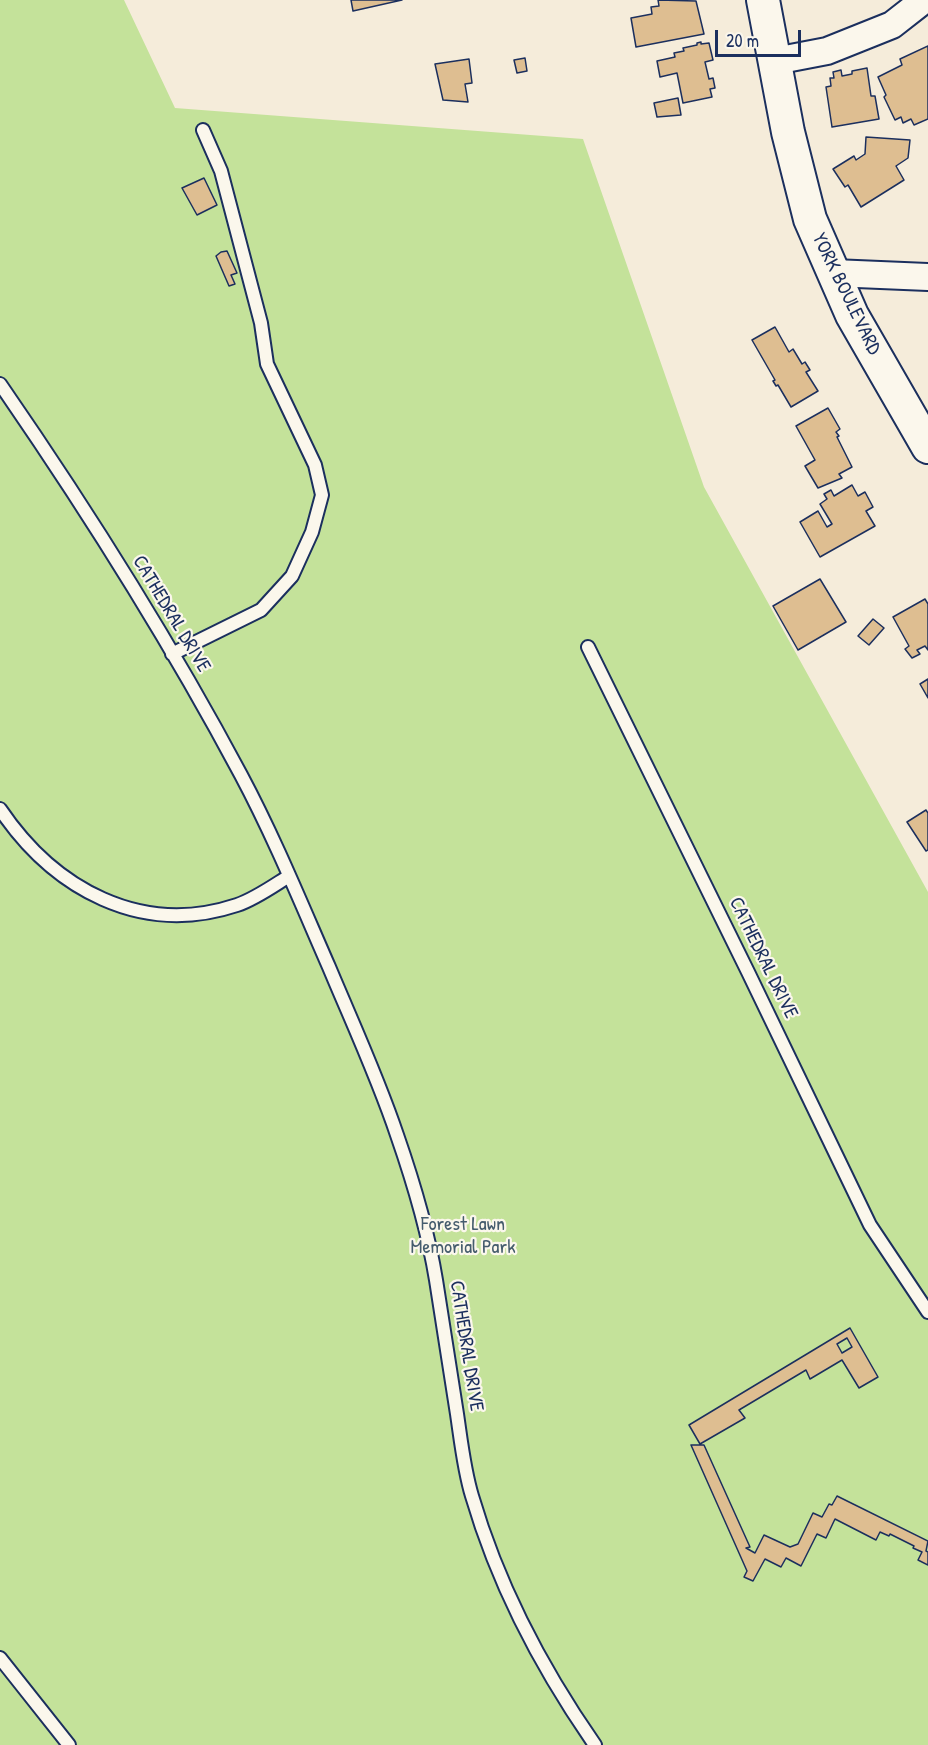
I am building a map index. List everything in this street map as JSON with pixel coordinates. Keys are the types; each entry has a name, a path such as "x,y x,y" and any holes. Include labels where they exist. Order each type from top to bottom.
{"street":[{"name":"YORK BOULEVARD","path":"763,0 788,132 810,219 852,315 928,447"},
{"path":"775,61 827,51 892,25 924,0"},
{"path":"833,273 928,277"}],"lane":[{"path":"172,654 261,610 292,576 312,532 322,495 315,465 267,364 261,323 221,171 203,130"},
{"name":"CATHEDRAL DRIVE","path":"0,384 38,438 138,595 242,776 289,876 366,1053 397,1134 435,1274 461,1443 471,1492 484,1531 503,1582 542,1660 574,1716 595,1745"},
{"name":"CATHEDRAL DRIVE","path":"588,647 870,1225 928,1312"},
{"path":"0,809 36,852 69,881 95,897 125,908 170,916 199,913 238,905 289,876"},
{"path":"0,1658 25,1693 69,1745"}],"green space":[{"name":"Forest Lawn Memorial Park","path":"0,0 124,0 175,108 583,139 704,487 928,892 928,1745 0,1745"}],"building":[{"path":"351,0 402,0 353,11"},
{"path":"658,0 696,1 704,34 636,47 631,18 652,14 651,7 659,6"},
{"path":"701,42 701,44 709,43 713,60 705,62 709,79 713,78 715,88 710,89 712,97 683,103 677,73 660,77 657,61 675,57 674,53 684,51 683,48"},
{"path":"928,46 928,119 914,125 911,119 903,123 901,117 895,120 878,77 902,65 900,59"},
{"path":"525,58 527,71 517,73 514,60"},
{"path":"469,59 472,83 465,84 468,102 443,100 435,64"},
{"path":"867,68 871,96 875,96 879,119 832,127 826,87 831,86 830,78 834,78 833,72 841,70 842,76"},
{"path":"678,98 681,115 657,117 654,103"},
{"path":"866,137 910,140 908,158 896,166 904,180 861,207 848,185 845,187 833,169 854,156 856,160 865,154"},
{"path":"204,178 217,205 197,215 182,188"},
{"path":"227,251 237,273 231,275 235,284 229,286 216,256"},
{"path":"775,327 789,352 793,349 802,364 805,362 810,370 806,372 818,391 791,407 778,385 776,386 773,381 775,380 752,340"},
{"path":"828,408 840,429 836,432 839,436 837,437 852,467 839,474 842,478 818,488 805,466 815,460 796,426"},
{"path":"852,485 858,496 865,492 873,507 866,511 875,526 820,557 800,522 818,511 827,527 832,524 820,504 827,499 824,494 831,490 834,496"},
{"path":"820,579 846,622 798,650 773,606"},
{"path":"925,599 928,604 928,650 925,646 917,650 920,654 912,658 905,649 909,646 893,617"},
{"path":"873,619 884,628 869,645 858,636"},
{"path":"928,679 928,698 920,684"},
{"path":"926,810 928,813 928,850 926,851 907,822"},
{"path":"850,1328 878,1377 859,1388 842,1360 810,1379 806,1370 739,1410 745,1418 700,1444 689,1425","holes":["847,1338 852,1347 842,1353 837,1344"]},
{"path":"691,1445 704,1445 750,1547 746,1548 755,1553 764,1535 790,1547 798,1544 813,1513 822,1517 829,1504 832,1505 837,1496 928,1541 926,1551 928,1552 928,1565 918,1560 922,1552 890,1534 889,1536 880,1532 876,1540 835,1519 826,1538 817,1534 801,1566 786,1558 781,1567 765,1559 753,1581 744,1577 747,1571"}]}
